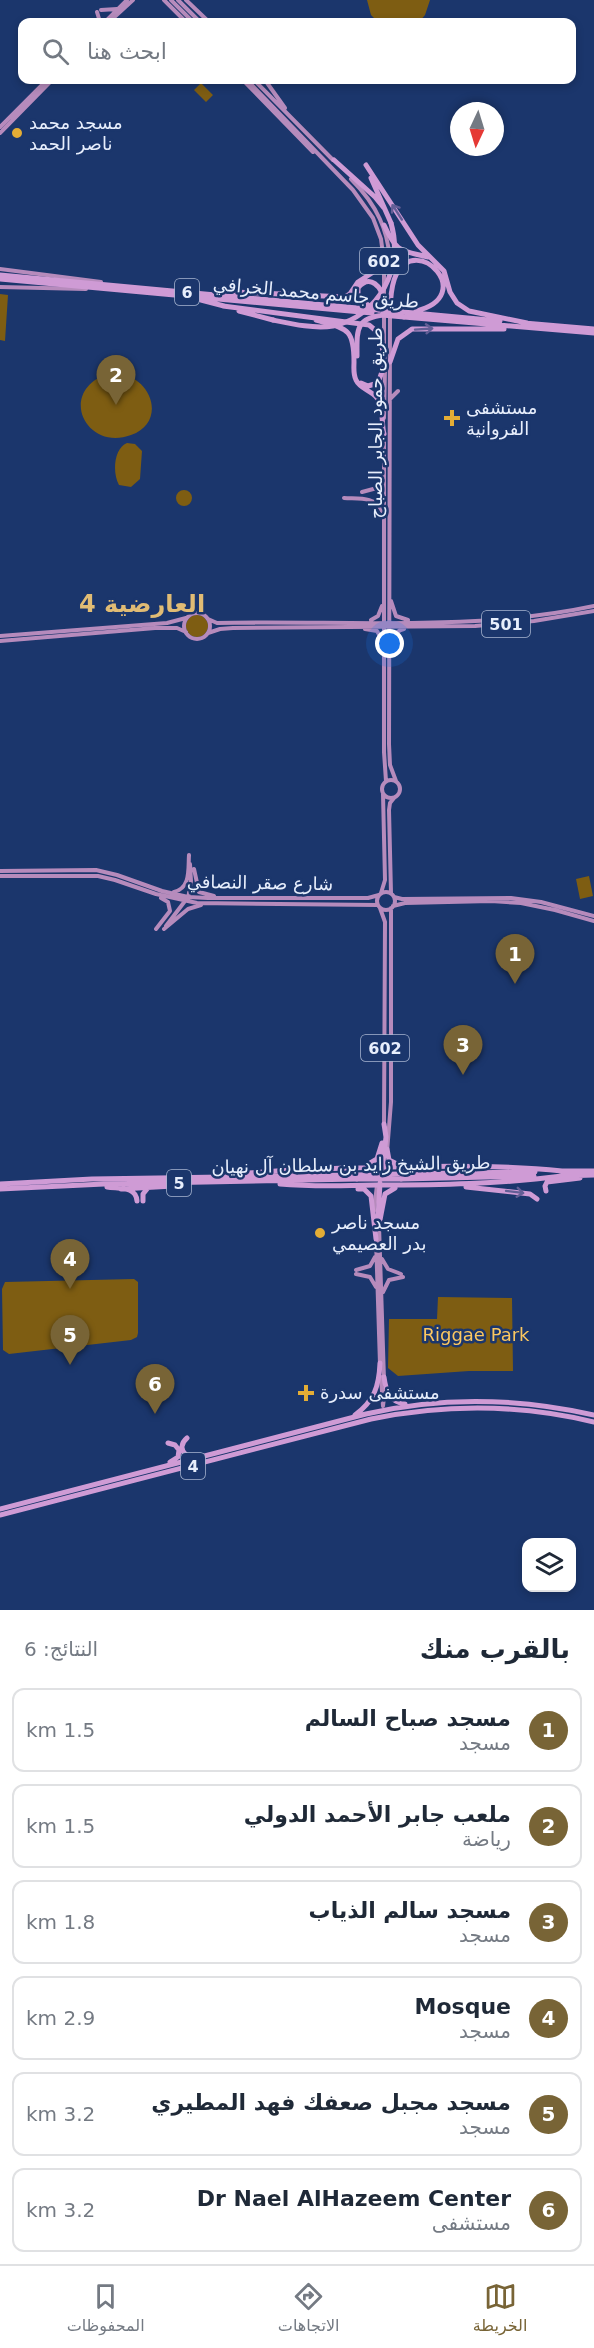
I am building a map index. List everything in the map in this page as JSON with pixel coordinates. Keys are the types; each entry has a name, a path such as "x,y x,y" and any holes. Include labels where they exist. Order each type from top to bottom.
{"highway":[{"path":"334,160 384,208"},
{"path":"223,306 273,320 326,327 346,321 367,309 382,291 392,270 396,247 391,223 366,165 418,245 429,257 438,262 444,271 453,298 461,307 477,314 527,323"},
{"path":"384,225 392,241 399,248 408,254 429,257"},
{"path":"179,291 252,292 341,298 348,296 358,282 378,269 382,249"},
{"path":"390,307 395,278 401,268 415,261 432,265 438,270 442,279 440,296 431,306 405,314"},
{"name":"طريق جاسم محمد الخرافي","path":"0,277 152,293 375,311 384,315 405,314 527,323 594,332"},
{"name":"طريق جاسم محمد الخرافي","path":"0,277 179,291 594,332"},
{"path":"375,311 358,298 357,291 362,283 370,281 377,284 383,293 384,301"},
{"path":"152,293 223,306 373,326 382,338 386,362"},
{"path":"294,314 329,324 352,336 355,380 376,396 380,402 384,434"},
{"path":"384,315 369,317 360,324 357,334 358,379 368,386 380,380 398,339 412,329 548,329"},
{"path":"379,1222 377,1212 386,1133 384,1124"},
{"path":"356,1167 374,1162 382,1143"},
{"path":"387,1149 389,1160 395,1164 438,1166"},
{"path":"397,1185 390,1181 390,1172 393,1170 438,1166"},
{"path":"224,1177 275,1170 438,1166 512,1166 562,1173"},
{"path":"324,1187 365,1183 372,1180 371,1171 356,1167"},
{"name":"طريق الشيخ زايد بن سلطان آل نهيان","path":"0,1189 594,1171"},
{"path":"324,1187 450,1185 518,1181 562,1173"},
{"name":"طريق الشيخ زايد بن سلطان آل نهيان","path":"562,1173 591,1175"},
{"path":"546,1191 547,1182 591,1175"},
{"name":"طريق الشيخ زايد بن سلطان آل نهيان","path":"0,1183 224,1177 357,1177"},
{"path":"241,1182 364,1189 370,1194 372,1200 373,1229 377,1243"},
{"path":"121,1189 151,1189 203,1183"},
{"path":"90,1185 134,1192 140,1201 144,1191 151,1189"},
{"path":"379,1222 387,1191 423,1185"},
{"path":"450,1185 528,1194 537,1199"},
{"path":"346,1419 361,1411 371,1401 378,1386 380,1363"},
{"path":"384,1377 386,1390 391,1399 404,1404 419,1404"},
{"name":"4","path":"0,1509 346,1419 419,1404 466,1401 510,1402 543,1405 594,1415"},
{"name":"4","path":"0,1515 405,1413 455,1408 510,1409 594,1422"},
{"path":"187,1438 182,1446 186,1455 194,1457 218,1452"},
{"path":"145,1471 178,1457 178,1447 168,1443"}],"main road":[{"path":"119,18 127,0"},
{"path":"111,18 132,0"},
{"path":"165,0 182,18"},
{"path":"171,0 189,18"},
{"path":"178,0 196,18"},
{"path":"186,0 205,18"},
{"path":"100,18 99,11 121,9"},
{"path":"0,127 43,84"},
{"path":"0,133 48,84"},
{"name":"طريق حمود الجابر الصباح","path":"249,84 309,149 324,160 366,205 377,226 382,249 386,362 390,380 389,582 384,656 386,781"},
{"name":"طريق حمود الجابر الصباح","path":"258,84 366,195 384,225 390,254 384,434 386,624"},
{"path":"268,84 293,119"},
{"path":"2,269 123,286"},
{"path":"0,287 143,292"},
{"path":"386,362 387,387 390,391"},
{"path":"390,380 398,391 390,400"},
{"path":"362,492 376,489 380,485 384,468"},
{"path":"344,498 376,502 382,511 384,535"},
{"path":"384,577 387,588 390,765 400,790 389,810 392,907"},
{"path":"389,582 394,613 399,618 417,624"},
{"path":"365,622 377,617 380,613 384,588"},
{"name":"501","path":"417,624 516,618 594,606"},
{"name":"501","path":"386,624 510,623 594,611"},
{"path":"0,636 167,623 197,613 217,623 365,622 386,624"},
{"path":"186,618 184,625 186,632"},
{"path":"208,619 210,626 208,633"},
{"path":"0,642 141,629 177,628 195,638 226,628 344,627 386,624"},
{"path":"389,659 395,633 417,624"},
{"path":"344,627 377,631 381,637 384,656"},
{"path":"386,781 396,781"},
{"name":"602","path":"380,894 385,880 382,787 386,781"},
{"path":"383,794 388,798 394,798"},
{"path":"144,885 171,892 183,889 187,882 189,855"},
{"path":"190,864 191,881 186,900 164,929 194,906 226,904"},
{"path":"194,869 197,888 201,893 238,898"},
{"name":"شارع صقر النصافي","path":"0,874 96,870 117,875 186,900 368,898 380,894 422,900"},
{"name":"شارع صقر النصافي","path":"0,874 98,876 145,891 186,900 226,904 379,906 386,910 401,903 422,900"},
{"path":"136,888 164,899 169,904 168,915 156,929"},
{"path":"379,906 380,894"},
{"path":"422,900 509,900 569,911 594,919"},
{"name":"602","path":"379,906 385,922 382,1167"},
{"name":"602","path":"382,1167 387,1149 391,1102 392,907"},
{"path":"385,1009 390,1010"},
{"path":"379,1187 377,1243 379,1296 380,1363 383,1406 385,1404 379,1296 373,1279 356,1272 372,1264 377,1243 379,1222"},
{"path":"377,1243 386,1267 402,1275 388,1281 379,1296"}],"green space":[{"path":"367,0 430,0 422,18 374,18"},
{"path":"202,84 213,95 206,102 194,90"},
{"path":"0,294 8,295 5,341 0,340"},
{"path":"110,373 136,380 145,388 150,398 152,409 150,420 143,429 131,435 115,438 101,435 90,427 83,417 81,405 84,392 94,381"},
{"path":"127,443 135,444 142,451 140,479 131,487 119,485 115,474 117,455"},
{"path":"184,490 192,498 184,506 176,498"},
{"path":"197,615 205,618 208,626 205,634 197,637 189,634 186,626 189,618"},
{"path":"589,876 593,896 580,899 576,879"},
{"path":"134,1279 138,1282 137,1337 131,1340 9,1354 3,1350 2,1289 5,1282"},
{"name":"Riggae Park","path":"438,1297 512,1298 513,1371 469,1371 398,1376 388,1368 389,1319 437,1319"}],"place":[{"name":"مسجد محمد ناصر الحمد","path":"17,133"},
{"name":"ملعب جابر الأحمد الدولي","path":"116,405"},
{"name":"مستشفى الفروانية","path":"452,418"},
{"name":"مسجد صباح السالم","path":"515,984"},
{"name":"مسجد سالم الذياب","path":"463,1075"},
{"name":"مسجد ناصر بدر العصيمي","path":"320,1233"},
{"name":"Mosque","path":"70,1289"},
{"name":"مسجد مجبل صعفك فهد المطيري","path":"70,1365"},
{"name":"مستشفى سدرة","path":"306,1393"},
{"name":"Dr Nael AlHazeem Center","path":"155,1414"}],"district":[{"name":"العارضية 4","path":"142,604"}]}
